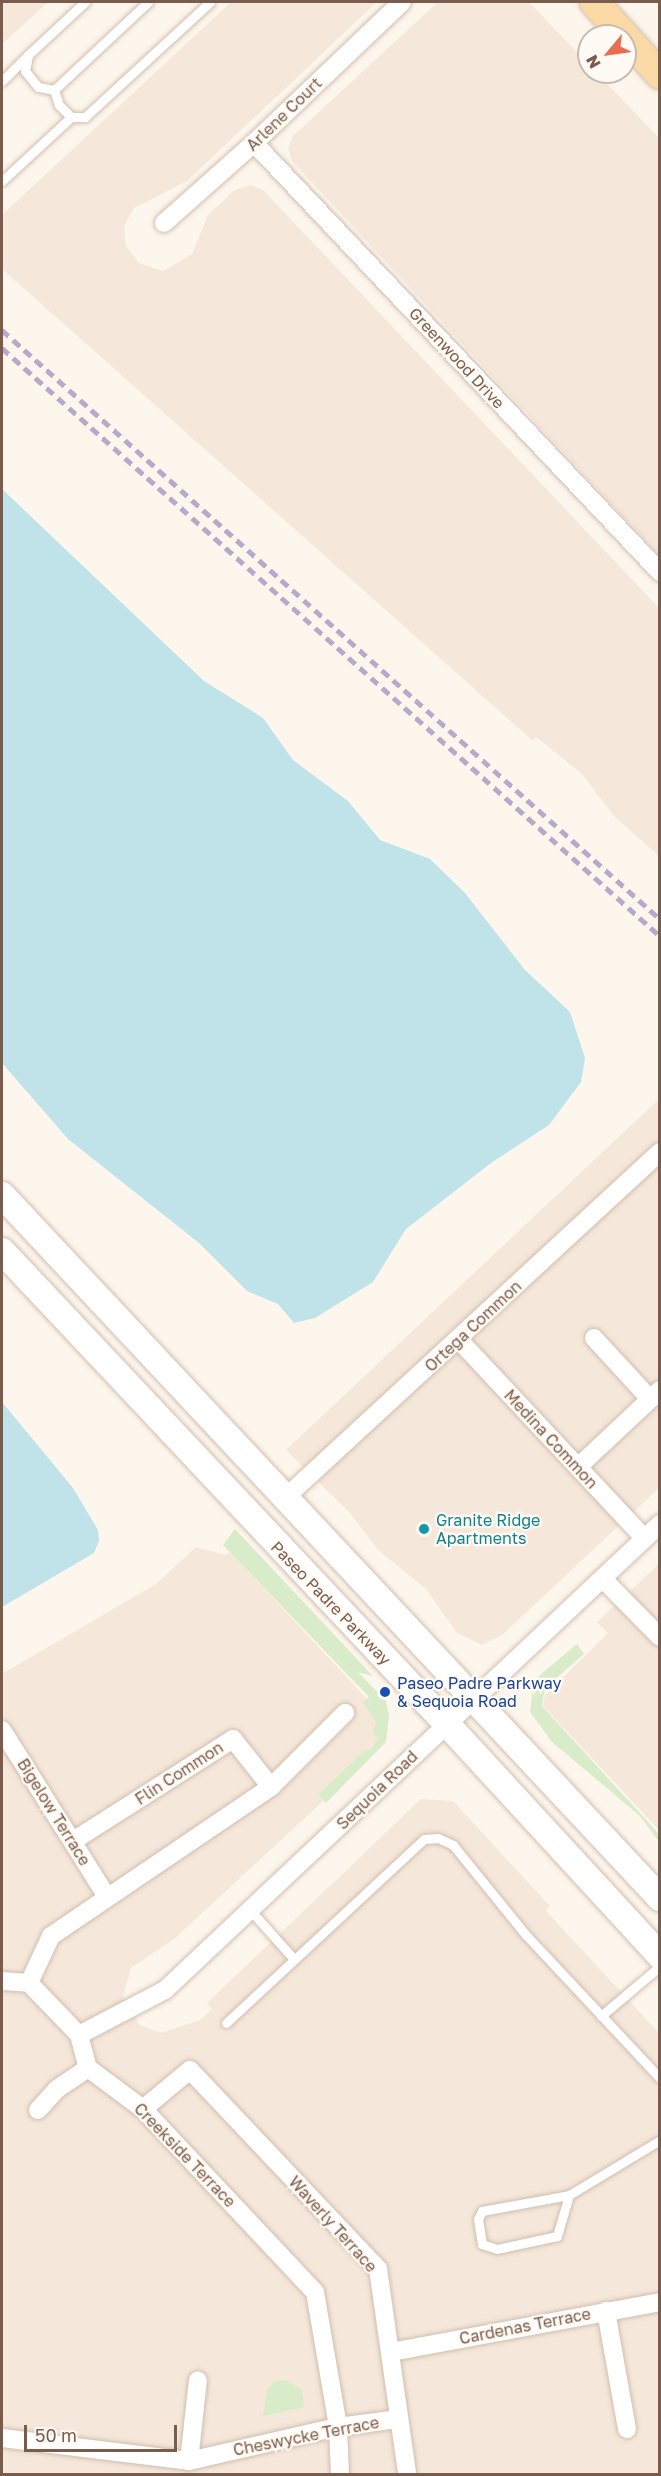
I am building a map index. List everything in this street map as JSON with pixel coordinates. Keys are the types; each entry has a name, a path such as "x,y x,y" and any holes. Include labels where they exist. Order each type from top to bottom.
{"main road":[{"path":"594,2 614,24"},
{"path":"637,49 660,75"},
{"path":"2,1195 660,1898"},
{"name":"Paseo Padre Parkway","path":"2,1251 447,1724 660,1956"}],"street":[{"name":"Arlene Court","path":"164,223 254,144 402,2"},
{"name":"Greenwood Drive","path":"254,144 660,572"},
{"name":"Ortega Common","path":"285,1498 459,1340 660,1152"},
{"path":"578,1467 655,1395 594,1338"},
{"name":"Medina Common","path":"459,1340 644,1538"},
{"name":"Sequoia Road","path":"79,2035 165,1990 447,1724 476,1700 660,1524"},
{"path":"603,1578 660,1637"},
{"path":"29,1983 51,1936 106,1895 271,1787 345,1713"},
{"name":"Bigelow Terrace","path":"2,1730 106,1895"},
{"name":"Flin Common","path":"73,1841 233,1739 271,1787"},
{"path":"2,1981 29,1983 79,2035 88,2068 57,2089 38,2110"},
{"name":"Creekside Terrace","path":"88,2068 143,2109 315,2292 338,2427 340,2475"},
{"name":"Waverly Terrace","path":"143,2109 190,2070 378,2269 392,2352 406,2475"},
{"name":"Cardenas Terrace","path":"392,2352 660,2302"},
{"path":"606,2311 627,2429"},
{"path":"189,2461 198,2380"},
{"name":"Cheswycke Terrace","path":"2,2438 189,2461 338,2427 398,2419"}],"lane":[{"path":"2,81 85,2"},
{"path":"54,90 148,2"},
{"path":"2,181 71,117 85,117 210,2"},
{"path":"28,55 25,71 38,87 54,90"},
{"path":"54,90 59,105 71,117"},
{"path":"226,2023 293,1958 424,1839 438,1838 453,1845 526,1935 660,2078"},
{"path":"251,1911 293,1958"},
{"path":"601,2016 660,1966"},
{"path":"569,2195 557,2236 498,2248 482,2244 478,2219 482,2211 569,2195 660,2140"}],"shaded area":[{"path":"3,2 48,2 2,44"},
{"path":"231,2 377,2 187,181 134,208 124,226 126,246 139,263 163,271 192,254 208,215 235,190 251,185 263,190 659,608 659,856 615,817 581,773 536,737 533,741 2,269 2,215"},
{"path":"438,2 529,2 577,52 577,84 607,84 659,138 659,555 292,161 288,148 293,136"},
{"path":"659,1099 659,1488 502,1635 482,1645 457,1633 426,1589 378,1550 350,1513 286,1450"},
{"path":"196,1547 226,1555 230,1552 368,1700 384,1723 371,1757 174,1939 131,1968 123,1997 140,2025 161,2033 200,2020 212,2009 207,2003 421,1799 453,1801 550,1906 546,1911 659,2033 659,2474 2,2474 2,1674 156,1584"},
{"path":"659,1564 659,1830 543,1706 545,1695 608,1633 597,1622"}],"green space":[{"path":"235,1529 373,1676 358,1672 386,1701 389,1716 386,1742 326,1803 318,1795 365,1750 370,1751 378,1739 373,1733 376,1722 363,1702 369,1697 223,1545"},
{"path":"577,1644 584,1654 545,1688 542,1706 659,1834 659,1842 640,1816 552,1742 530,1712 534,1680"},
{"path":"285,2380 302,2389 304,2407 263,2416 267,2390 274,2382"}],"water":[{"path":"2,489 204,681 263,718 293,760 348,801 380,840 430,859 465,893 525,970 570,1012 585,1058 581,1082 549,1125 491,1163 406,1229 373,1282 315,1318 294,1323 278,1304 247,1291 199,1243 68,1139 2,1063"},
{"path":"2,1402 73,1488 98,1530 99,1541 94,1553 2,1607"}],"railway":[{"path":"2,330 660,919"},
{"path":"2,348 660,936"}],"place":[{"name":"Granite Ridge Apartments","path":"424,1529"},
{"name":"Paseo Padre Parkway & Sequoia Road","path":"385,1692"}]}
